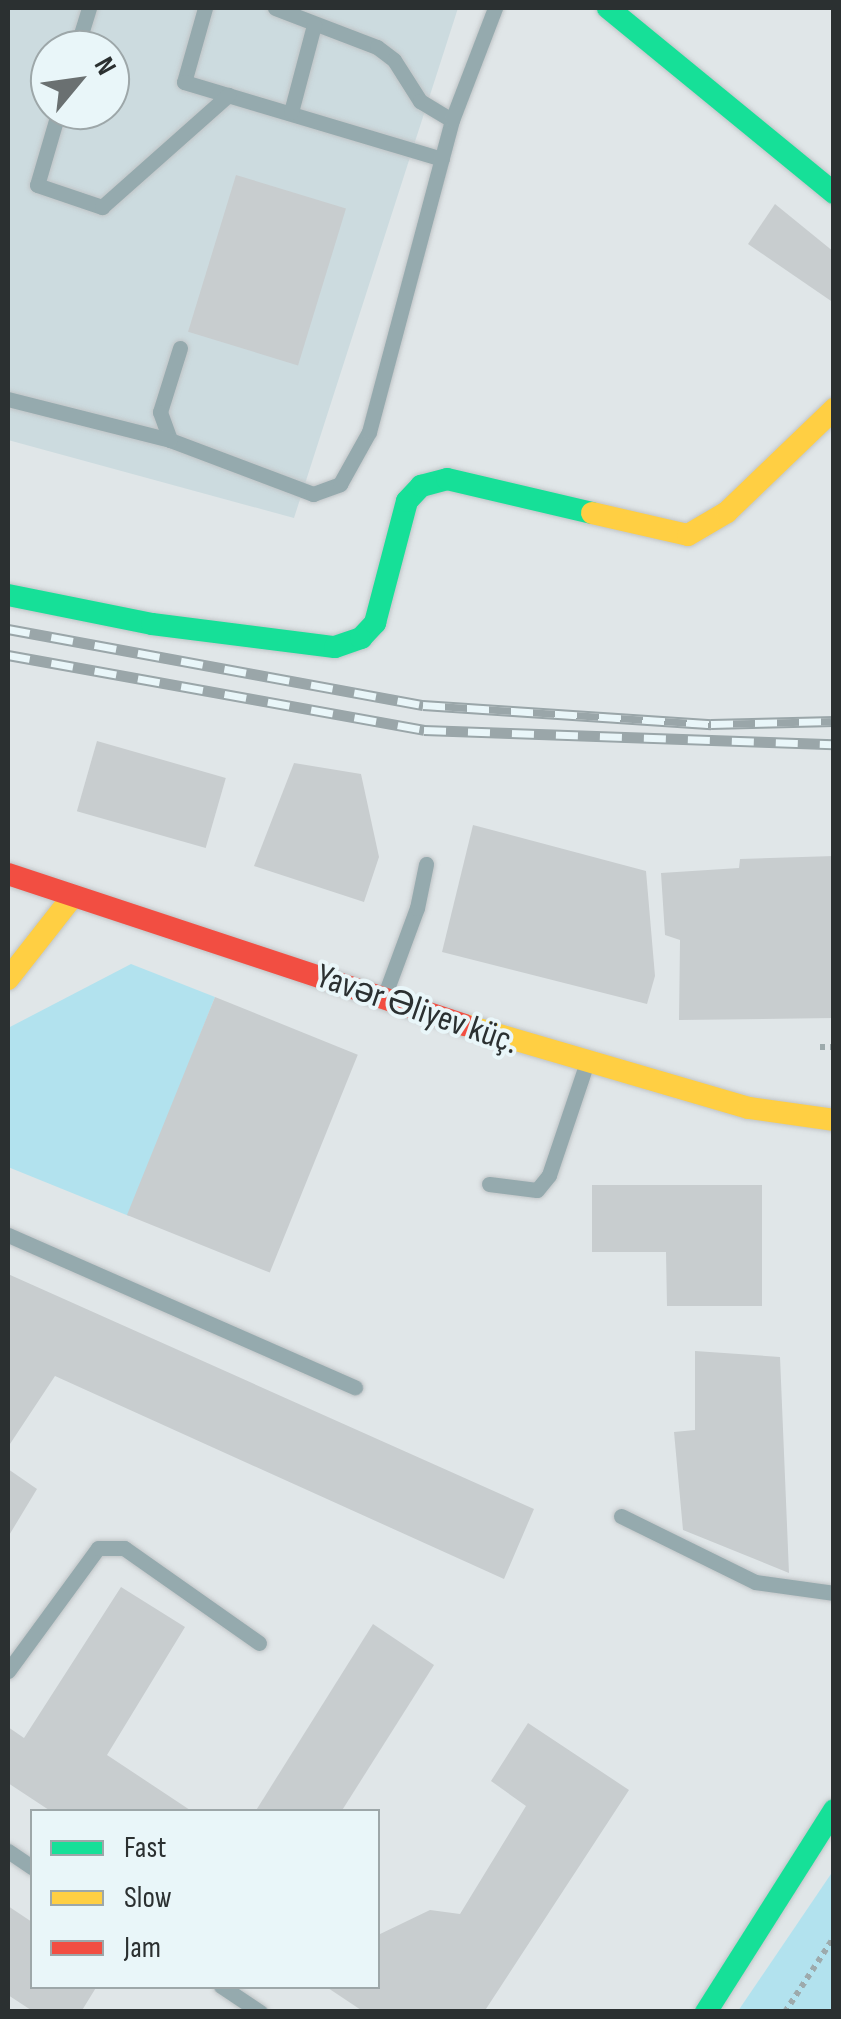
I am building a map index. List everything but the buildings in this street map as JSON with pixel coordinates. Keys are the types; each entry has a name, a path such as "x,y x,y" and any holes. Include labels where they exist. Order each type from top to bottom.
{"street":[{"path":"608,8 834,193"},
{"path":"8,595 152,624 335,648 361,638 375,623 407,501 421,486 447,480 688,535 727,512 834,408"},
{"name":"Yavər Əliyev küç.","path":"8,874 586,1065 750,1108 834,1120"},
{"path":"8,979 73,896"},
{"path":"706,2012 834,1810"}],"lane":[{"path":"205,8 184,82 442,159"},
{"path":"276,8 378,47 394,60 420,101 452,120"},
{"path":"8,399 170,440 313,494 340,484 369,432 452,120 495,8"},
{"path":"291,112 314,25"},
{"path":"53,130 38,184 102,207 228,94"},
{"path":"170,440 160,412 180,348"},
{"path":"384,997 413,922 426,864"},
{"path":"489,1184 537,1190 548,1175 586,1065"},
{"path":"8,1235 355,1387"},
{"path":"621,1516 755,1582 834,1593"},
{"path":"8,1671 98,1548 124,1548 259,1643"},
{"path":"8,1851 30,1865"},
{"path":"226,1989 260,2012"}],"path":[{"path":"820,1047 834,1047"},
{"path":"785,2012 834,1937"}],"shaded area":[{"path":"8,8 458,8 294,518 8,440"},
{"path":"131,964 215,997 129,1216 8,1167 8,1028"},
{"path":"833,1871 832,2011 738,2011"}],"railway":[{"path":"8,629 423,705 711,724 834,721"},
{"path":"8,655 424,730 834,744"}],"traffic: fast":[{"path":"608,8 834,193"},
{"path":"8,595 152,624 335,647 361,638 375,623 407,501 421,486 447,479 592,513"},
{"path":"706,2012 834,1810"}],"traffic: slow":[{"path":"592,513 688,535 727,512 834,409"},
{"path":"8,979 73,896"},
{"path":"465,1025 749,1108 834,1120"}],"traffic: jam":[{"path":"8,874 465,1025"}]}
